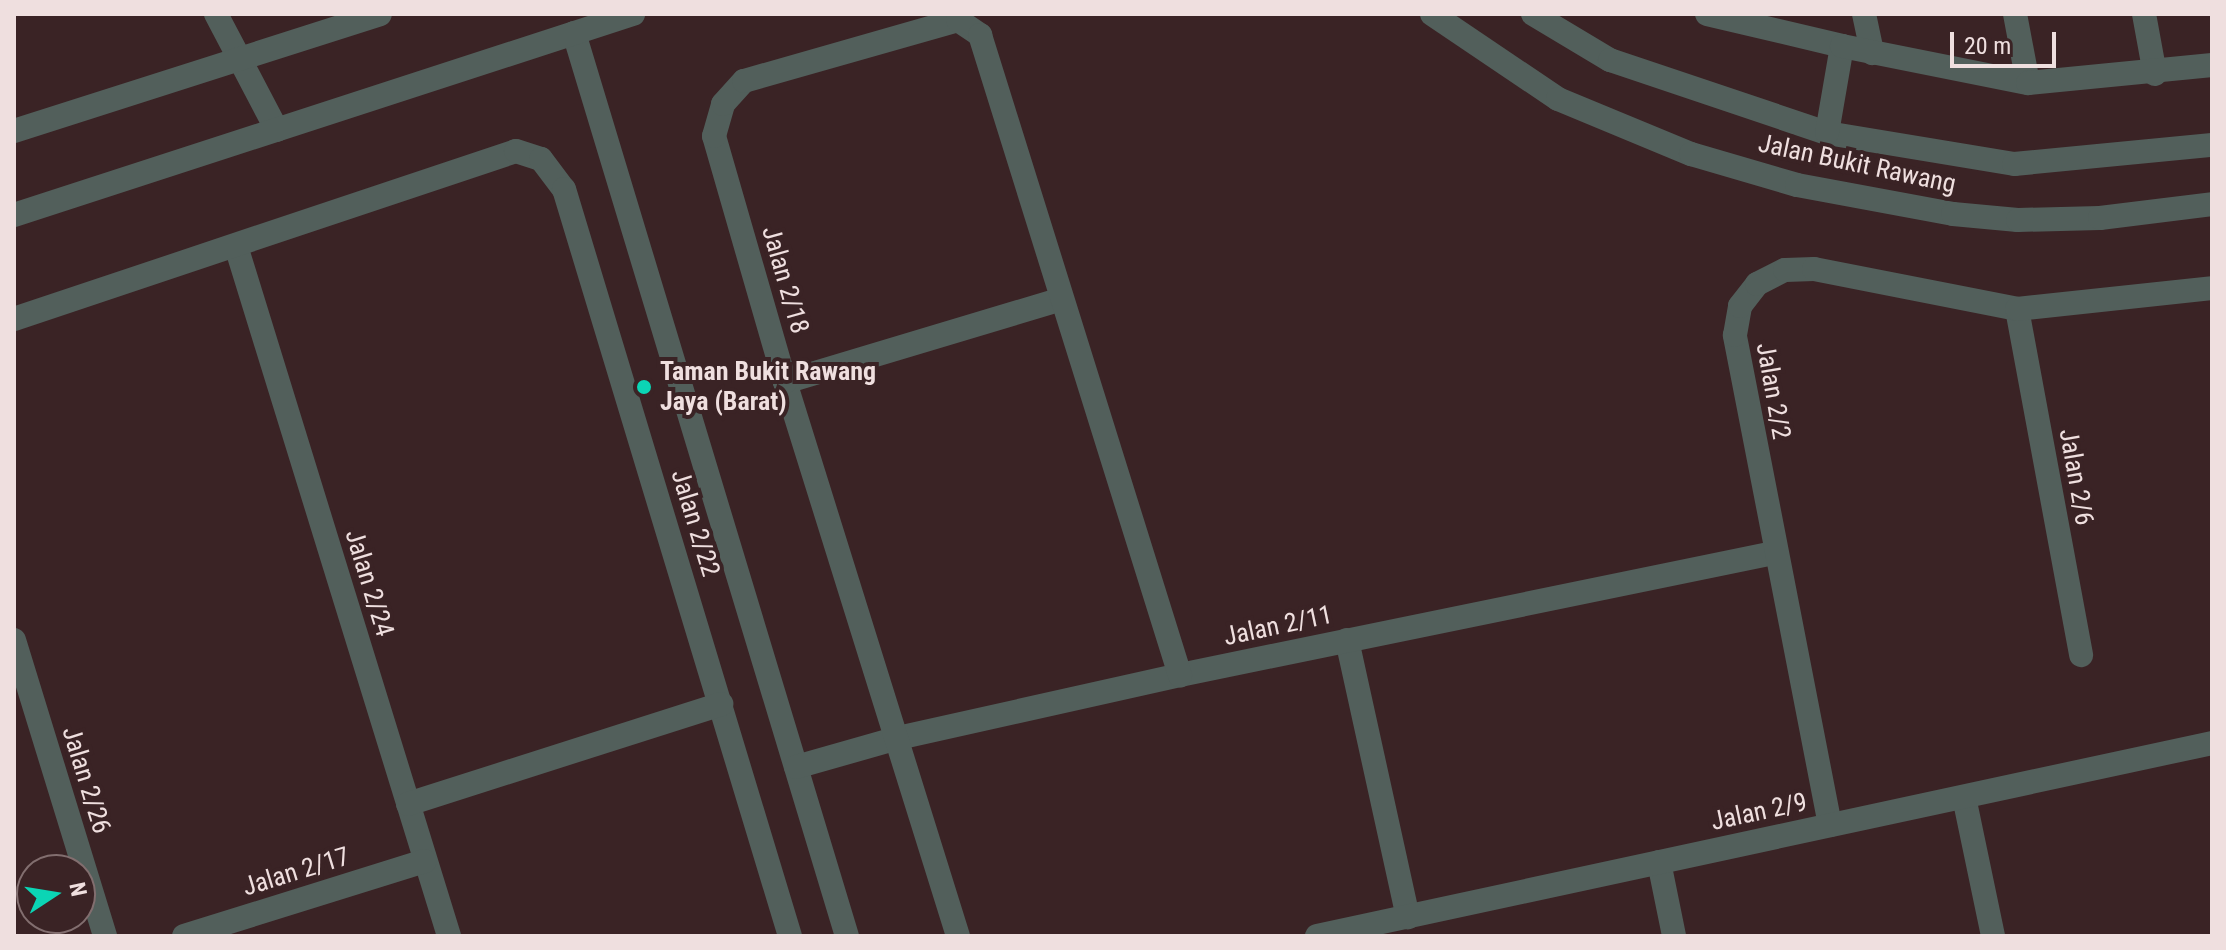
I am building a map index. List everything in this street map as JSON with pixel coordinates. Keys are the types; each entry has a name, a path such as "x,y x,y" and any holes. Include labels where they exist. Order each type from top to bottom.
{"street":[{"path":"216,14 277,130"},
{"path":"14,131 380,14"},
{"path":"14,215 633,14"},
{"name":"Jalan Bukit Rawang","path":"1432,14 1558,99 1691,154 1797,185 1953,214 2018,220 2100,218 2212,204"},
{"name":"Jalan Bukit Rawang","path":"1533,14 1610,60 1827,133 2014,164 2212,145"},
{"path":"1707,14 1872,53 2028,83 2155,74 2212,65"},
{"path":"1864,14 1872,53"},
{"path":"2015,14 2028,83"},
{"path":"2144,14 2155,74"},
{"name":"Jalan 2/18","path":"958,936 785,382 714,136 723,104 744,81 958,20 980,35 1062,299"},
{"path":"574,33 847,936"},
{"path":"1827,133 1842,46"},
{"name":"Jalan 2/22","path":"236,246 516,151 541,159 564,189 790,936"},
{"path":"14,319 236,246"},
{"name":"Jalan 2/24","path":"236,246 449,936"},
{"name":"Jalan 2/2","path":"1830,825 1774,553 1735,335 1740,306 1757,284 1785,270 1814,269 2017,309 2212,288"},
{"path":"785,382 1062,299 1180,675"},
{"name":"Jalan 2/6","path":"2017,309 2081,655"},
{"name":"Jalan 2/11","path":"796,767 898,738 1180,675 1774,553"},
{"path":"1347,640 1408,917"},
{"name":"Jalan 2/26","path":"16,651 105,936"},
{"path":"408,804 721,704"},
{"name":"Jalan 2/9","path":"1328,935 2212,743"},
{"path":"1964,797 1993,936"},
{"name":"Jalan 2/17","path":"184,936 425,861"},
{"path":"1659,862 1674,936"}],"place":[{"name":"Taman Bukit Rawang Jaya (Barat)","path":"644,387"}]}
